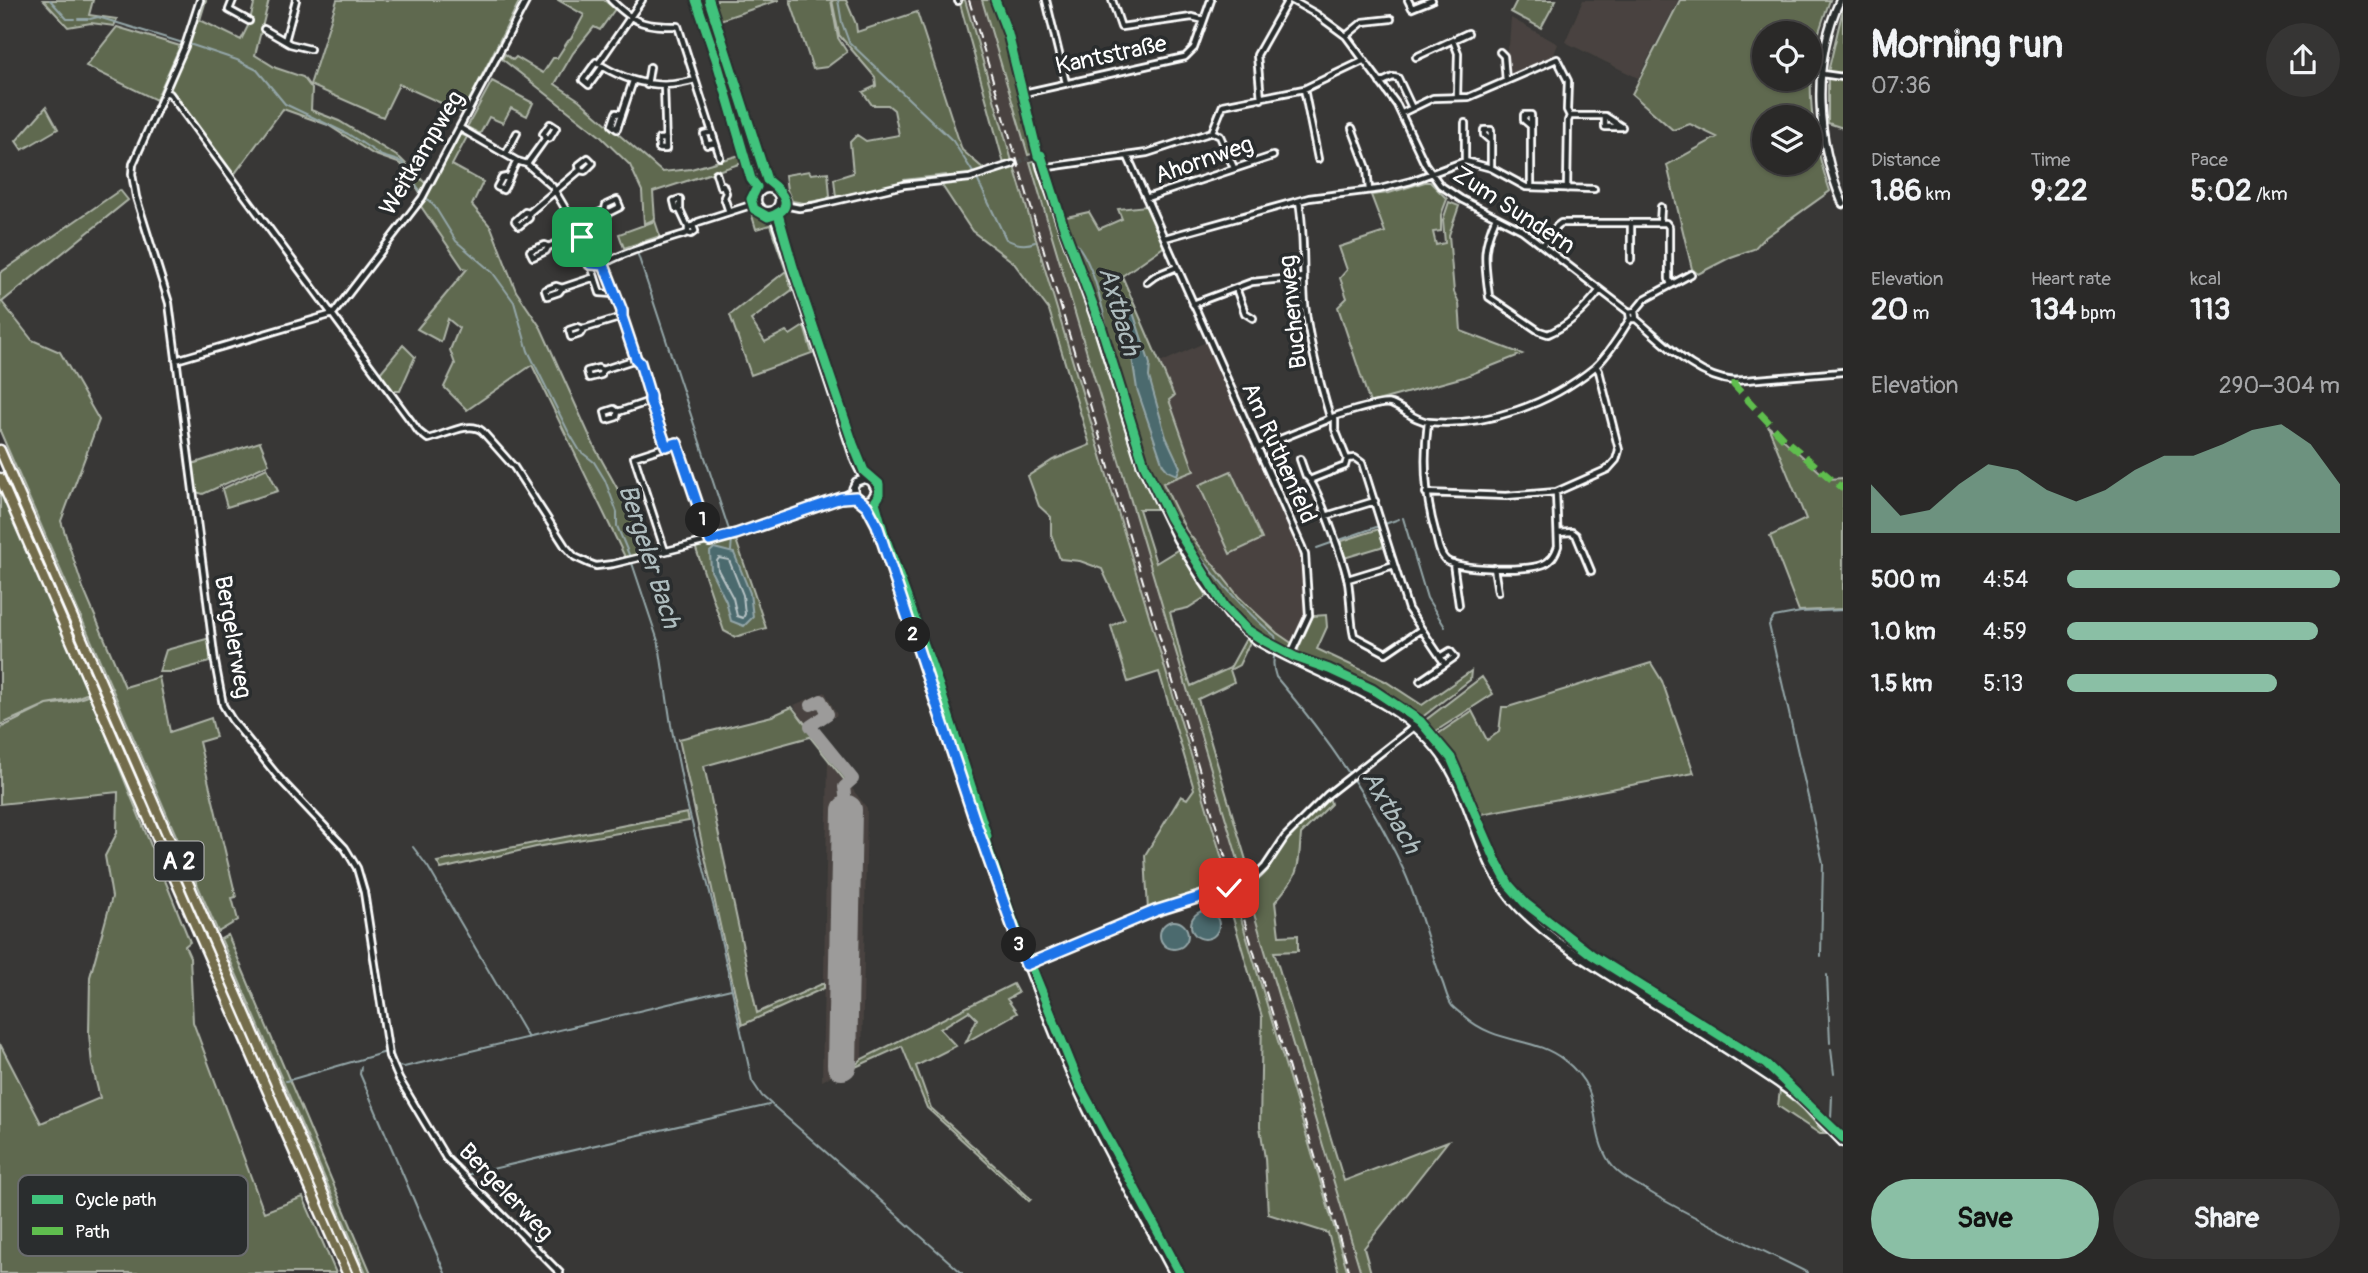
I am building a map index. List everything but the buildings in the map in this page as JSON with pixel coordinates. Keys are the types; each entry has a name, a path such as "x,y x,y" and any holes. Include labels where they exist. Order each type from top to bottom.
{"highway":[{"name":"A 2","path":"0,450 358,1273"},
{"name":"A 2","path":"0,478 346,1273"}],"street":[{"name":"Bergelerweg","path":"200,0 186,43 133,163 132,174 136,197 169,303 223,705 244,736 279,778 345,848 357,868 364,892 389,1056 399,1079 446,1158 560,1273"},
{"path":"233,0 229,10 249,21"},
{"path":"285,41 296,0"},
{"name":"Weitkampweg","path":"333,314 422,198 527,0"},
{"path":"611,0 631,16 650,26 678,26 720,157"},
{"path":"642,0 631,16 601,65 589,85 583,80 596,62 601,65 633,81 647,85 695,80"},
{"path":"705,0 764,189"},
{"path":"995,0 1008,34 1041,169 1097,325 1132,440 1157,501 1177,539 1222,608 1244,631 1268,648 1382,704 1415,726 1446,763 1496,877 1520,909 1590,964 1779,1084 1801,1100 1843,1143"},
{"path":"1045,0 1066,83"},
{"path":"1112,0 1121,27 1192,17 1204,20"},
{"name":"Kantstraße","path":"1024,93 1185,57 1194,48 1211,0"},
{"path":"1261,99 1257,55 1289,0"},
{"name":"Zum Sundern","path":"1289,0 1316,14 1346,36 1402,113 1430,173 1451,193 1522,230 1632,312"},
{"path":"1408,0 1410,6 1415,8 1433,0"},
{"path":"1840,0 1828,36 1822,74 1843,77"},
{"path":"1346,36 1363,22 1391,19"},
{"path":"264,29 285,41 310,49"},
{"path":"1416,57 1468,33"},
{"path":"1453,40 1458,53 1457,97"},
{"path":"1500,52 1504,56 1506,81"},
{"path":"1402,113 1433,98 1469,97 1557,59 1568,81 1567,110 1570,116 1567,189"},
{"path":"1212,132 1223,105 1304,89 1363,61"},
{"path":"647,85 650,67"},
{"path":"1380,83 1393,77 1398,78 1412,108"},
{"path":"622,114 633,81"},
{"path":"664,85 666,139"},
{"path":"1304,89 1318,159"},
{"path":"1822,91 1824,140 1843,204"},
{"path":"165,92 170,94 426,438 431,439 470,426 477,427 514,467 565,546 575,557 596,566 631,560 731,536 854,494 867,500 1026,965 1085,1105 1173,1273"},
{"path":"1570,116 1605,117"},
{"path":"1465,123 1465,161"},
{"path":"1531,126 1531,187"},
{"path":"460,128 527,164 546,180 554,191 580,234 600,293 617,296 666,446"},
{"path":"1352,128 1367,168 1369,190"},
{"path":"1041,169 1128,157 1174,146 1212,132 1220,136 1234,168"},
{"path":"506,154 517,133"},
{"path":"527,164 545,139"},
{"path":"1491,168 1492,141"},
{"path":"1030,158 1038,156"},
{"name":"Ahornweg","path":"1146,198 1273,156"},
{"name":"Am Ruthenfeld","path":"1128,157 1305,555 1309,615 1289,658"},
{"path":"507,177 517,161"},
{"path":"1165,239 1299,201 1412,181 1465,161 1491,168 1526,187 1594,189"},
{"path":"779,204 799,208 813,206 904,185 970,178 1013,164"},
{"path":"529,213 580,170"},
{"path":"716,173 720,186 723,185 726,193 724,197 729,212"},
{"path":"757,203 759,194 764,189"},
{"path":"764,189 775,191 779,199 779,204 772,211"},
{"name":"Buchenweg","path":"1299,201 1304,243 1305,303 1313,354 1330,418"},
{"path":"757,203 763,210 772,211"},
{"path":"613,294 604,265 607,260 690,228 698,222 757,203"},
{"path":"1660,223 1661,207"},
{"path":"575,225 605,210"},
{"path":"680,210 690,228"},
{"path":"772,211 861,480 854,494"},
{"path":"1496,217 1484,250 1489,296 1539,331 1548,334 1584,311 1600,290"},
{"path":"1543,245 1561,223 1666,223 1671,285"},
{"path":"1631,261 1632,223"},
{"path":"548,247 580,234"},
{"path":"590,264 604,265"},
{"path":"1147,282 1177,267"},
{"path":"1691,274 1645,299 1632,312 1633,319 1695,368 1716,378 1734,381 1843,372"},
{"path":"562,288 595,277"},
{"path":"1193,304 1265,279 1304,277"},
{"path":"1236,288 1245,313 1253,318"},
{"path":"176,360 333,314"},
{"path":"583,329 622,317"},
{"path":"1258,448 1330,418 1384,402 1427,422 1473,420 1528,406 1595,366 1633,319"},
{"path":"602,370 636,359"},
{"path":"1426,493 1506,496 1556,492 1608,468 1618,456 1617,440 1599,371 1595,366"},
{"path":"618,412 650,401"},
{"path":"1312,479 1345,466 1347,459 1330,418"},
{"path":"1330,418 1335,429"},
{"path":"1427,422 1424,466 1426,493 1440,551 1453,564 1494,568 1543,565 1556,552 1556,492"},
{"path":"665,551 634,457 677,443 710,541"},
{"path":"1300,458 1306,476 1312,479 1348,579 1353,634 1356,639 1386,653 1420,630"},
{"path":"1347,459 1355,458 1362,463 1408,610 1445,664"},
{"path":"861,480 871,481 876,487 875,494 867,500"},
{"path":"1326,516 1375,501"},
{"path":"1558,533 1565,531 1576,535 1591,570"},
{"path":"1453,564 1459,605"},
{"path":"1348,579 1394,565"},
{"path":"1494,568 1498,592"},
{"path":"1420,681 1455,657 1450,651 1440,657"},
{"path":"1026,965 1155,911 1250,882 1265,867 1285,837 1326,795 1415,726"}],"shaded area":[{"path":"965,0 982,0 1361,1273 1348,1273"},
{"path":"1583,0 1678,0 1638,78 1565,42"},
{"path":"1511,18 1558,44 1553,57 1512,76 1507,74"},
{"path":"1206,342 1302,557 1307,615 1293,644 1277,633 1239,597 1186,530 1163,482 1194,470 1169,400 1174,397 1160,363"},
{"path":"825,692 837,715 816,728 859,779 850,786 867,808 862,1059 822,1081 828,759 846,782 850,779 799,716 794,705"}],"green space":[{"path":"43,0 93,0 89,15 117,19 114,26 91,23 68,27"},
{"path":"203,0 206,0 200,20 241,40 249,24 255,0 269,0 255,55 276,68 303,77 312,89 311,110 339,121 400,158 426,184 421,194 401,164 373,154 328,125 283,109 233,176 169,90 190,41"},
{"path":"337,0 520,0 463,113 399,84 383,117 310,85"},
{"path":"558,0 604,0 615,9 600,30 594,27 573,53 555,84 579,100 662,172 691,169 740,155 698,16 701,14 698,2 702,1 760,184 752,200 748,201 752,193 742,163 653,192 655,219 644,224 642,191 630,165 600,136 502,59 505,54 513,60 516,57 543,73 571,39 584,15"},
{"path":"710,0 779,0 717,21"},
{"path":"790,0 831,0 838,38 847,52 827,67 813,69"},
{"path":"832,0 846,0 857,32 917,12 962,150 985,170 970,176 947,179 946,175 904,180 836,197 834,179 853,173 850,142 857,135 866,141 899,135 894,110 888,105 872,105 863,92 876,86 875,77 839,35"},
{"path":"959,0 965,0 1012,161 1004,164"},
{"path":"982,0 993,0 1005,35 1035,153 1028,155"},
{"path":"1517,0 1556,0 1541,28 1511,12"},
{"path":"1680,0 1830,0 1822,24 1822,21 1752,21 1752,91 1811,91 1811,105 1752,105 1752,175 1822,175 1822,166 1830,191 1763,239 1754,249 1698,274 1692,269 1667,165 1717,137 1690,124 1673,130 1632,94"},
{"path":"1843,9 1843,73 1828,72"},
{"path":"117,27 180,46 156,100 86,66"},
{"path":"1828,77 1843,79 1843,128 1828,123"},
{"path":"492,81 533,103 527,116 511,108 503,123 489,117 480,134 467,127"},
{"path":"46,107 58,129 22,150 16,141"},
{"path":"458,136 467,137 452,165 483,182 472,205 491,227 516,291 541,328 595,448 632,515 645,554 626,559 532,365 467,410 444,387 455,364 450,350 459,328 448,319 441,342 417,329 467,269 463,268 420,205"},
{"path":"1036,160 1057,227 1094,327 1129,441 1158,509 1139,509 1156,563 1179,549 1207,596 1188,608 1170,612 1191,686 1230,668 1246,639 1250,642 1239,665 1230,670 1234,682 1198,699 1251,877 1244,880 1030,162"},
{"path":"1014,166 1230,885 1148,911 1145,855 1181,796 1187,799 1194,789 1159,672 1128,682 1111,626 1125,619 1102,569 1080,561 1060,559 1051,534 1051,517 1039,506 1028,476 1053,460 1090,445 1049,310 1013,262 972,231 941,184 970,180"},
{"path":"809,171 811,174 828,172 830,196 827,199 804,203 792,201 785,175"},
{"path":"1430,182 1447,199 1441,215 1441,231 1433,232 1436,245 1445,243 1443,220 1449,202 1459,206 1449,235 1454,292 1459,303 1461,331 1522,354 1464,377 1370,403 1338,307 1347,298 1340,278 1347,270 1339,247 1385,232 1371,195 1389,193"},
{"path":"120,190 128,200 2,302 32,340 60,352 99,420 61,521 83,588 125,687 159,677 170,732 211,718 216,737 199,742 236,897 232,898 238,920 218,932 0,431 0,273"},
{"path":"1146,206 1165,246 1122,276 1174,396 1169,400 1194,471 1163,483 1186,530 1239,597 1277,633 1293,644 1288,652 1263,639 1236,617 1208,579 1171,518 1137,439 1103,323 1062,218 1089,212 1099,229 1122,219 1118,209"},
{"path":"750,209 770,218 792,290 751,320 765,342 786,331 790,335 804,326 812,353 751,375 730,315 786,271 770,225 756,229"},
{"path":"655,221 660,236 624,248 619,234"},
{"path":"403,345 415,357 400,391 393,391 380,373"},
{"path":"1768,426 1828,479 1843,478 1843,609 1799,611 1770,536 1806,519"},
{"path":"260,442 269,464 203,494 196,492 192,464"},
{"path":"267,468 278,491 227,507 222,489"},
{"path":"1231,471 1262,539 1230,554 1199,485"},
{"path":"0,488 89,693 47,704 0,725"},
{"path":"1379,529 1384,546 1344,558 1339,542"},
{"path":"735,537 766,628 735,637 724,631 695,546"},
{"path":"1326,615 1327,627 1317,649 1385,681 1422,705 1471,671 1470,680 1421,718 1363,683 1300,656 1298,649 1313,616"},
{"path":"210,638 213,661 173,672 159,672 166,650"},
{"path":"1651,663 1662,681 1694,773 1476,815 1460,773 1435,736 1472,711 1487,740 1499,732 1502,707"},
{"path":"1482,677 1493,694 1433,733 1423,722"},
{"path":"90,695 190,942 185,946 190,957 193,1022 264,1212 303,1197 336,1273 0,1273 0,1044 41,1123 100,1098 92,1065 89,1034 90,977 112,897 105,856 117,833 118,792 0,804 0,728 47,705 70,702"},
{"path":"792,707 849,780 846,782 810,737 704,766 757,1013 824,983 824,988 742,1025 679,739 772,716"},
{"path":"1329,797 1331,804 1301,834 1296,871 1275,902 1279,936 1298,935 1298,951 1274,952 1344,1181 1448,1141 1364,1248 1371,1273 1361,1273 1246,887 1268,870 1283,844"},
{"path":"687,813 689,821 536,847 441,869 437,862"},
{"path":"1233,892 1348,1273 1339,1273 1328,1233 1268,1214 1265,1158 1260,1127 1262,1017 1226,894"},
{"path":"228,935 371,1273 366,1273 221,939"},
{"path":"1013,984 1018,993 1007,999 1017,1013 966,1042 977,1019 969,1011 940,1029 956,1046 916,1066 931,1108 1031,1199 1029,1201 927,1108 902,1046 851,1069 862,1059"},
{"path":"1780,1090 1804,1110 1825,1134 1820,1134 1778,1106"}],"water":[{"path":"1120,297 1129,300 1150,364 1149,377 1166,437 1180,467 1177,475 1163,465 1137,389 1131,351 1116,311 1116,300"},
{"path":"714,548 734,553 750,593 753,617 744,626 731,621 726,601 711,571 710,552"},
{"path":"1205,911 1215,915 1219,925 1215,935 1205,939 1195,935 1191,925 1195,915"},
{"path":"1174,921 1184,925 1188,935 1184,945 1174,949 1164,945 1160,935 1164,925"}],"waterway":[{"name":"Bergeler Bach","path":"50,0 67,19 74,19"},
{"path":"700,0 751,157 755,180"},
{"name":"Axtbach","path":"838,0 849,42 953,141 974,174"},
{"name":"Bergeler Bach","path":"90,19 98,17 183,43"},
{"name":"Bergeler Bach","path":"78,19 88,19"},
{"name":"Bergeler Bach","path":"189,44 237,60 257,70 285,104 348,134 382,156 402,162 456,241 493,273 514,302 528,351 568,431 580,451 594,462 605,480 617,512 617,526 630,557"},
{"name":"Axtbach","path":"977,179 1006,239 1020,244 1035,242"},
{"name":"Axtbach","path":"1072,239 1089,264 1095,280 1115,364 1145,453 1167,504 1200,557 1246,609 1275,636 1273,664 1276,677 1313,722 1378,819 1410,884 1452,1006 1489,1032 1552,1052 1577,1072 1591,1098 1603,1150 1610,1163 1623,1175 1687,1213 1808,1273"},
{"path":"638,255 730,533"},
{"path":"1653,328 1693,362 1720,375 1774,376 1843,368"},
{"path":"480,432 512,468 573,560 596,569 632,562"},
{"path":"1403,518 1427,598 1445,627"},
{"path":"1317,548 1399,519"},
{"path":"731,551 732,538"},
{"name":"Bergeler Bach","path":"632,563 659,644 686,800 714,908 752,1081 762,1096 868,1189"},
{"path":"1821,956 1823,863 1769,625 1774,617 1801,612 1843,610"},
{"path":"413,847 428,867 528,1038"},
{"path":"1589,967 1775,1086"},
{"path":"1827,975 1830,1043"},
{"path":"392,1051 397,1066 404,1067 731,989"},
{"path":"1831,1049 1834,1074"},
{"path":"286,1081 386,1052"},
{"path":"361,1067 360,1074 445,1273"},
{"path":"1781,1090 1804,1108 1841,1147"},
{"path":"1832,1096 1831,1119 1843,1132"},
{"path":"466,1175 769,1105"},
{"name":"Bergeler Bach","path":"870,1191 962,1273"}],"taxiway":[{"path":"811,705 821,700 828,714 810,726 853,779 844,787 847,810"}],"runway":[{"path":"842,1065 847,810"}],"tunnel":[{"path":"1013,164 1029,158"}],"railway":[{"path":"969,0 1350,1273"}],"marked path":[{"path":"1734,381 1734,385 1784,439 1843,489"}],"cycle path":[{"path":"696,0 751,179 757,187 751,199 754,209 768,217 782,210 785,200 767,180 709,0"},
{"path":"995,0 1008,34 1038,156 1041,155 1063,225 1101,326 1144,464 1170,518 1224,606 1246,629 1263,640 1295,657 1372,689 1420,721 1451,758 1496,861 1509,885 1525,903 1592,955 1766,1064 1843,1138"},
{"path":"778,214 793,267 853,444 864,471 879,484 879,496 875,502 884,534 939,686 987,836 985,840 1011,916 1080,1086 1180,1273"}],"route":[{"path":"582,237 590,264 604,265 613,294 617,296 636,359 640,363 666,446 677,443 710,541 841,498 856,497 867,506 877,525 974,818 1026,965 1155,911 1229,888"}]}
